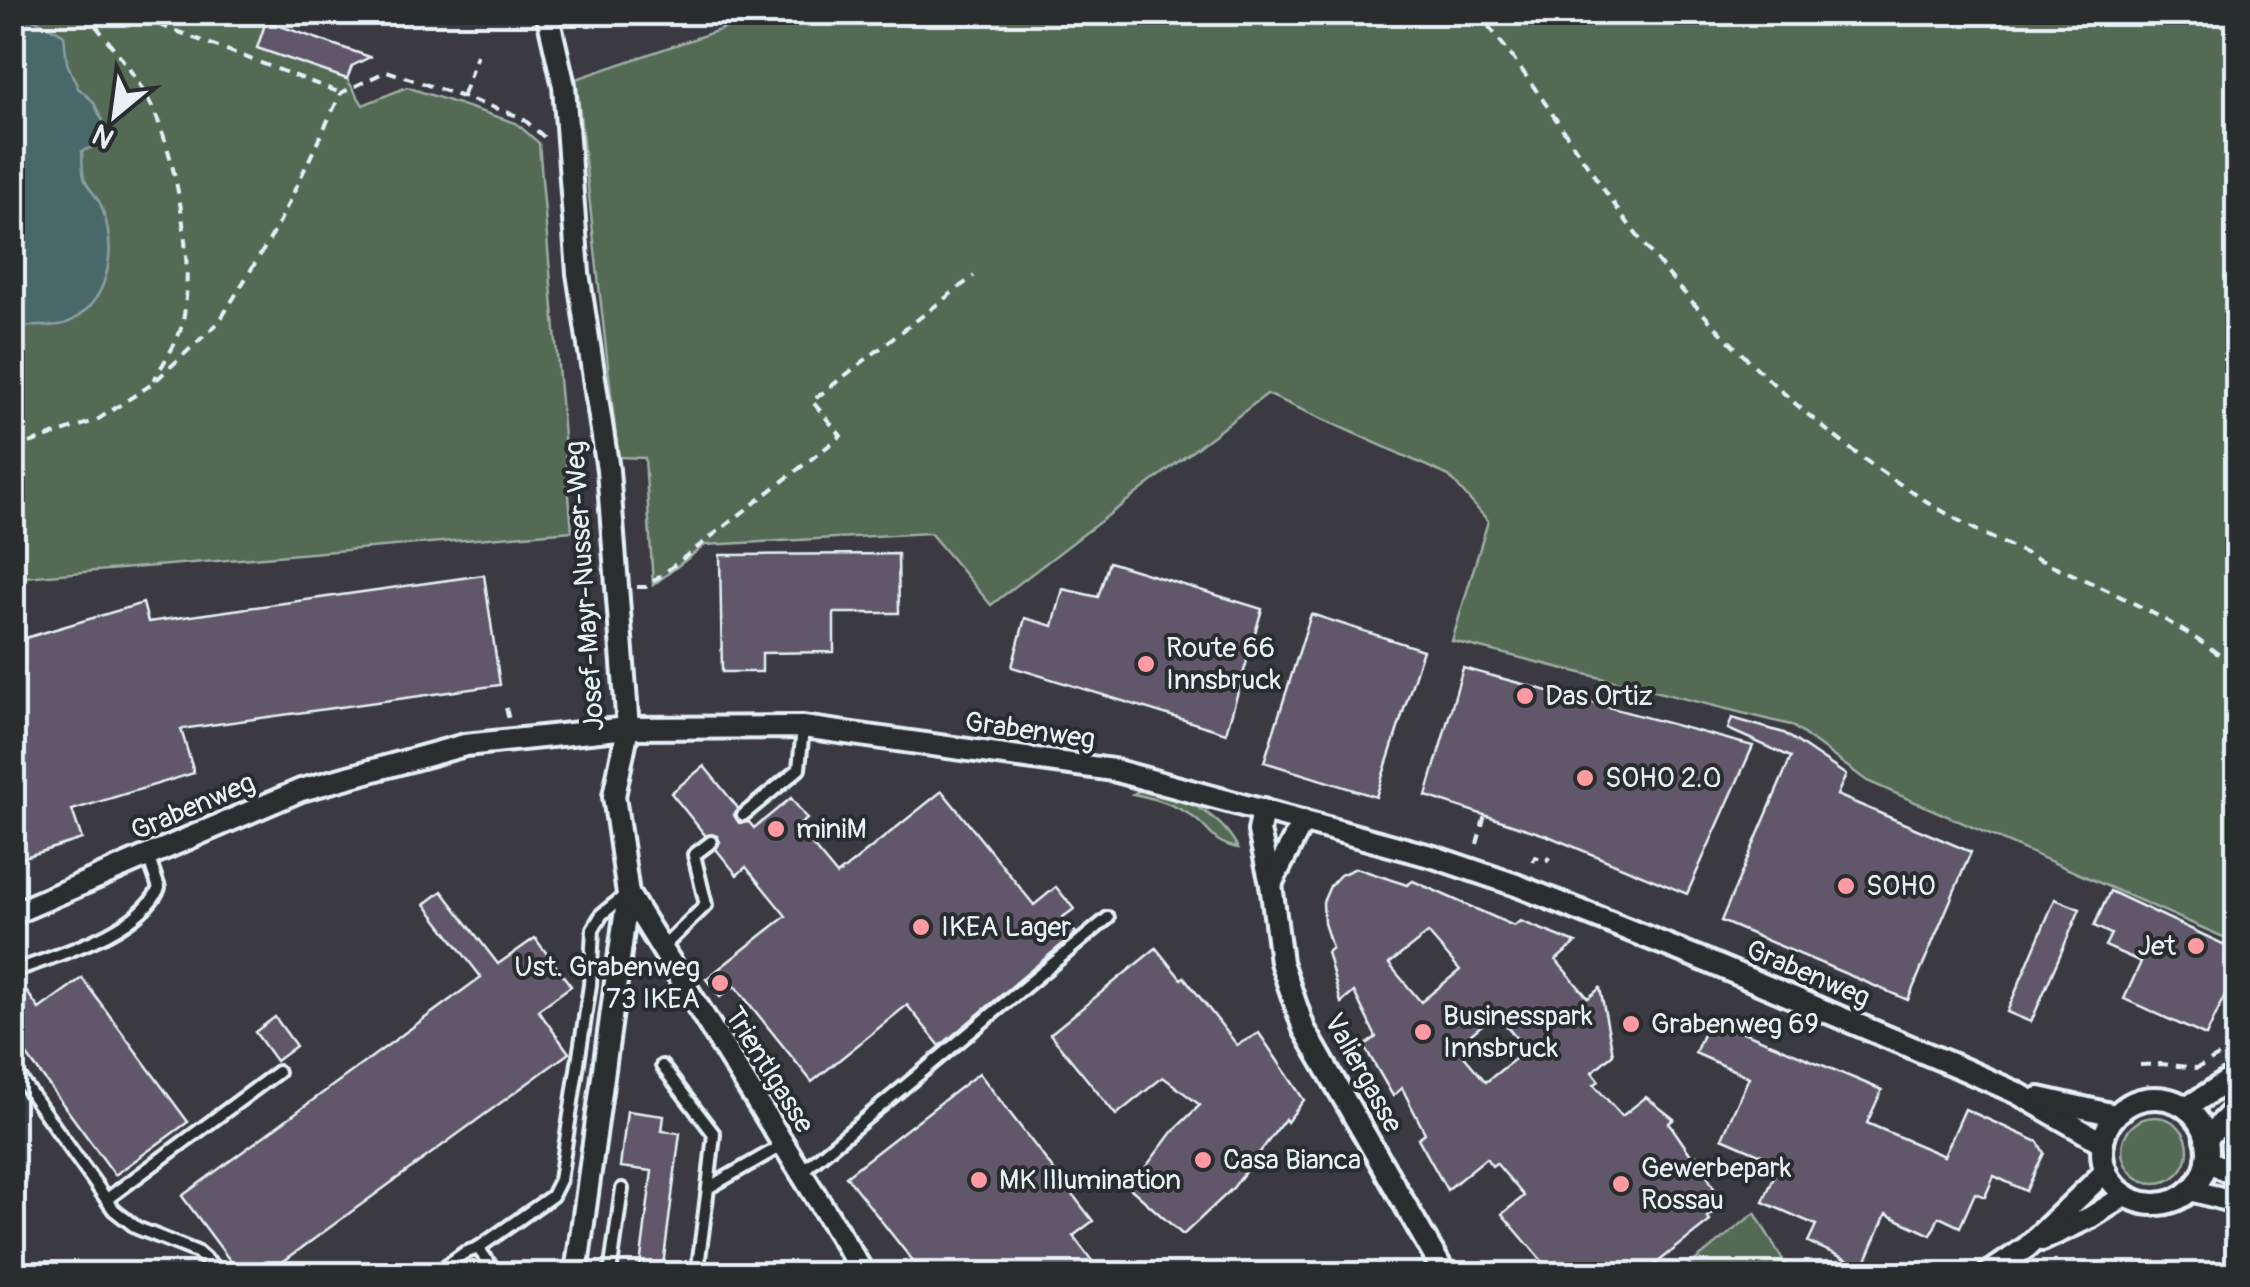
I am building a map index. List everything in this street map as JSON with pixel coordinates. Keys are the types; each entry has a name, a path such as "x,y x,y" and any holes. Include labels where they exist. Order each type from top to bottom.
{"street":[{"name":"Josef-Mayr-Nusser-Weg","path":"547,12 564,86 578,273 608,470 628,728 614,796 628,894 576,1274"},
{"name":"Grabenweg","path":"12,914 302,790 464,745 628,728 803,727 1113,770 1434,858 1516,885 1736,973 2016,1093 2103,1143"},
{"name":"Valiergasse","path":"1263,810 1260,831 1272,884 1281,962 1304,1029 1445,1274"},
{"path":"1272,884 1303,821"},
{"name":"Trientlgasse","path":"628,894 800,1172 855,1270"},
{"path":"2186,1108 2238,1074"},
{"name":"Grabenweg","path":"2016,1093 2116,1115"},
{"path":"2238,1106 2207,1150 2202,1176 2191,1190 2160,1204 2126,1195 2106,1171 2103,1143 2116,1115 2128,1105 2161,1098 2194,1114 2207,1150 2238,1178"},
{"path":"1988,1274 2027,1247 2106,1171"},
{"path":"2191,1190 2238,1203"},
{"path":"2027,1247 2090,1218 2126,1195"}],"lane":[{"path":"744,815 800,769 803,727"},
{"path":"662,948 706,905 694,855 710,842"},
{"path":"12,972 107,934 151,905 159,888 148,856"},
{"path":"435,1274 552,1196 560,1180 590,985 594,929 602,914 628,894"},
{"path":"800,1172 1108,918"},
{"path":"662,1066 714,1134 697,1274"},
{"path":"12,1067 114,1210 137,1228 196,1252 222,1274"},
{"path":"107,1199 278,1072"},
{"path":"708,1188 783,1145"},
{"path":"610,1274 622,1189"},
{"path":"478,1248 497,1274"}],"path":[{"path":"84,12 122,56 150,103 176,181 190,276 181,329 152,384"},
{"path":"125,12 340,93"},
{"path":"1478,12 1637,236 1727,336 1804,410 1865,460 1942,510 1981,532 2123,595 2238,669"},
{"path":"462,95 477,55"},
{"path":"12,449 97,420 152,384 219,322 276,229 340,93 387,70 521,117 551,143"},
{"path":"617,588 646,587 841,436 812,402 974,276"},
{"path":"1477,844 1485,815"},
{"path":"1533,862 1535,857 1547,861 1549,857"},
{"path":"2140,1065 2197,1068 2238,1045"}],"green space":[{"path":"772,12 2237,13 2237,943 1867,781 1791,725 1452,641 1488,521 1449,476 1267,394 991,605 930,533 705,545 653,585 645,458 618,457 576,79"},
{"path":"13,13 240,13 266,21 258,48 347,79 363,105 407,87 516,123 539,143 572,531 13,578"},
{"path":"1145,788 1210,815 1238,848 1218,840 1179,808 1133,794"},
{"path":"2155,1117 2178,1127 2188,1150 2178,1173 2155,1183 2132,1173 2122,1150 2132,1127"},
{"path":"1755,1213 1791,1274 1678,1274"}],"water":[{"path":"12,13 23,13 64,35 67,63 78,88 93,101 112,140 82,151 84,179 102,208 109,239 107,270 96,298 66,323 13,329"}],"building":[{"path":"266,21 370,57 352,66 347,79 257,48"},
{"path":"898,554 899,613 834,613 834,652 762,653 762,672 722,672 720,555"},
{"path":"1109,562 1262,609 1226,733 1012,667 1025,618 1053,626 1063,589 1098,597"},
{"path":"484,575 500,685 181,729 194,773 72,810 82,839 12,861 12,642 143,603 148,622"},
{"path":"1311,614 1423,650 1376,797 1264,762"},
{"name":"SOHO 2.0","path":"1463,668 1753,746 1687,894 1548,836 1426,796"},
{"name":"SOHO","path":"1732,718 1784,733 1846,775 1837,795 1971,852 1908,1000 1721,921 1791,757 1728,729"},
{"name":"IKEA Lager","path":"704,766 738,808 734,815 739,823 749,822 754,828 791,798 807,819 797,827 837,875 942,791 1034,905 1056,887 1074,909 1063,917 1076,933 940,1046 907,1005 812,1082 735,986 720,997 706,979 786,916 746,867 737,875 716,849 720,842 717,836 705,835 671,793"},
{"name":"Businesspark Innsbruck","path":"1356,868 1407,885 1413,881 1514,926 1520,921 1576,943 1556,960 1588,998 1600,988 1613,1054 1592,1072 1599,1081 1594,1085 1622,1116 1646,1097 1674,1119 1669,1123 1693,1158 1696,1155 1723,1205 1707,1217 1710,1221 1643,1274 1553,1274 1502,1214 1524,1196 1496,1163 1492,1166 1486,1158 1447,1190 1418,1138 1425,1133 1402,1088 1393,1096 1364,1046 1376,1037 1354,992 1341,1003 1327,952 1332,948 1324,923 1323,902 1340,875","holes":["1428,933 1460,970 1421,1002 1389,964","1496,1013 1526,1050 1486,1082 1456,1047"]},
{"path":"442,891 498,964 535,938 571,986 538,1010 569,1053 266,1274 240,1274 182,1196 481,977 425,904"},
{"path":"2110,891 2238,951 2238,967 2206,1036 2124,999 2141,962 2105,946 2111,934 2094,926"},
{"path":"2055,899 2080,909 2031,1022 2007,1012"},
{"path":"1156,948 1237,1045 1259,1033 1304,1100 1233,1188 1183,1235 1130,1188 1172,1132 1200,1105 1163,1077 1116,1115 1050,1034"},
{"path":"82,978 188,1122 115,1175 12,1035 12,981 18,979 39,1009"},
{"path":"275,1017 296,1046 276,1061 255,1032"},
{"path":"1710,1018 1882,1090 1867,1123 1944,1156 1965,1109 2038,1142 2044,1153 2026,1191 1994,1176 1985,1197 1975,1193 1960,1227 1939,1217 1931,1235 1886,1214 1863,1267 1808,1242 1816,1225 1763,1202 1780,1163 1722,1138 1749,1077 1695,1053"},
{"path":"979,1073 1093,1221 1073,1236 1102,1274 923,1274 846,1176"},
{"path":"627,1111 664,1116 662,1131 680,1133 662,1274 639,1274 652,1171 620,1167"}],"place":[{"name":"Route 66 Innsbruck","path":"1146,664"},
{"name":"Das Ortiz","path":"1525,696"},
{"name":"SOHO 2.0","path":"1585,778"},
{"name":"miniM","path":"776,829"},
{"name":"SOHO","path":"1846,886"},
{"name":"IKEA Lager","path":"921,927"},
{"name":"Jet","path":"2196,946"},
{"name":"Ust. Grabenweg 73 IKEA","path":"720,983"},
{"name":"Grabenweg 69","path":"1631,1024"},
{"name":"Businesspark Innsbruck","path":"1423,1032"},
{"name":"Casa Bianca","path":"1203,1160"},
{"name":"MK Illumination","path":"979,1180"},
{"name":"Gewerbepark Rossau","path":"1621,1184"}]}
